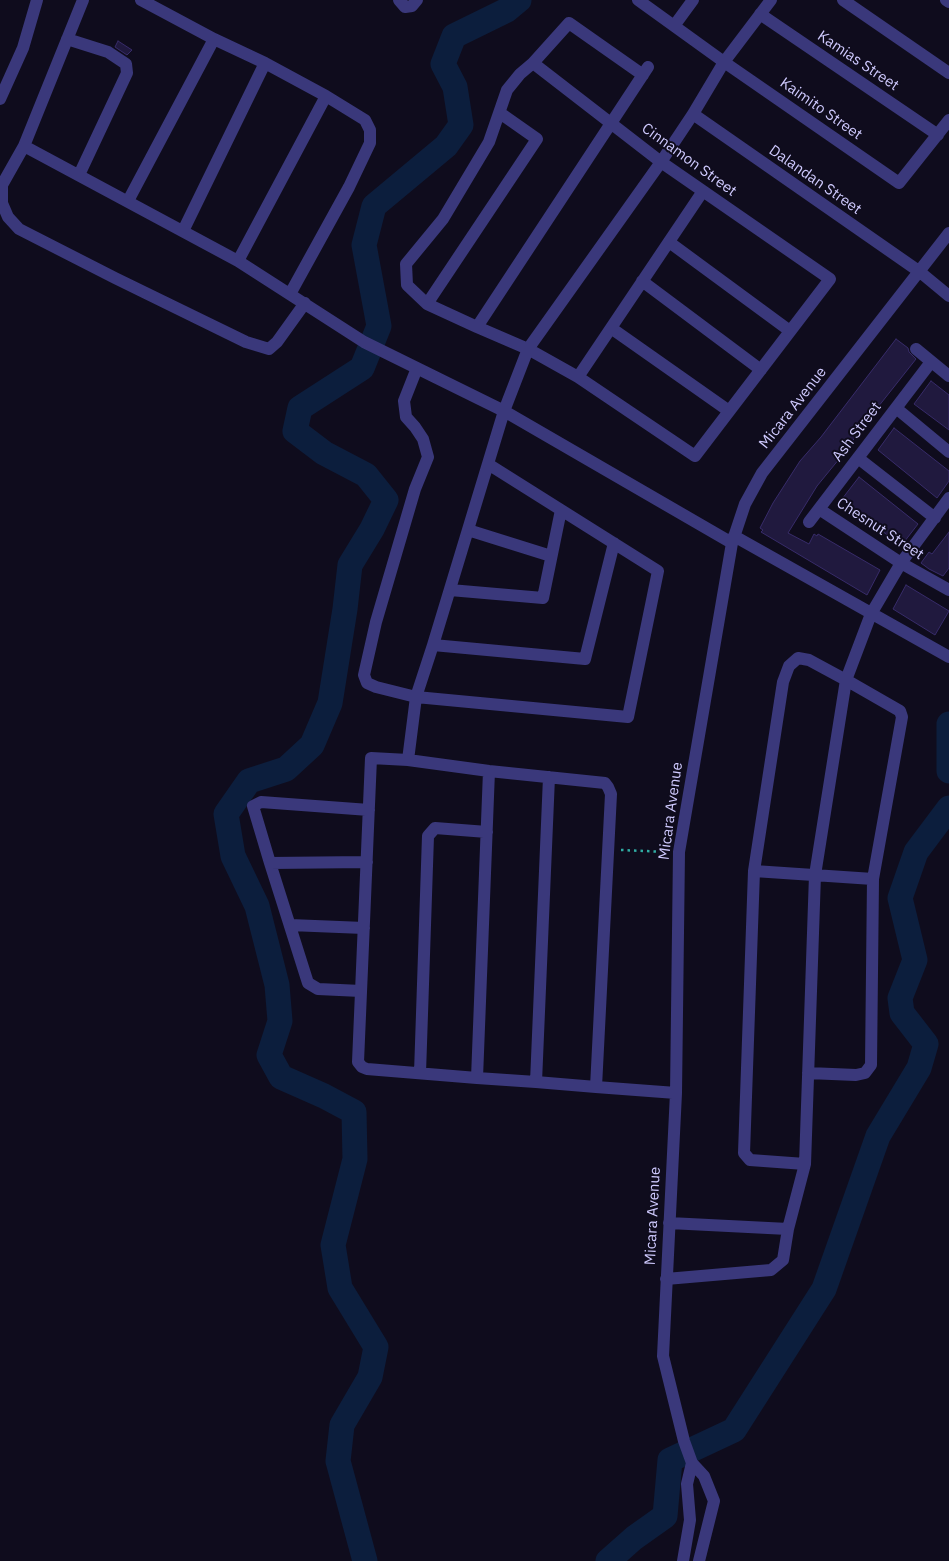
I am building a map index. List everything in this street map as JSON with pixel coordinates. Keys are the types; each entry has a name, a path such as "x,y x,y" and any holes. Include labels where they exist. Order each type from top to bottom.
{"street":[{"path":"0,99 23,48 37,0"},
{"path":"83,0 24,146 2,185 2,203 8,217 20,229 115,278 246,342 269,349 277,342 305,303"},
{"path":"141,0 214,39 265,63 326,96 365,120 370,130 370,143 349,187 290,294"},
{"path":"399,0 405,7 412,6 417,0"},
{"name":"Kaimito Street","path":"638,0 899,183 938,135"},
{"path":"674,26 694,0"},
{"path":"408,760 416,697 434,645 504,411 528,349 661,162 724,62 772,0"},
{"path":"843,0 949,73"},
{"name":"Kamias Street","path":"760,14 938,135"},
{"path":"477,327 646,71 569,23 507,90 489,142 443,219 406,264 407,285 427,304 477,327 528,349 578,377 695,456 790,331 669,242"},
{"path":"128,202 214,39"},
{"path":"67,40 108,52 126,64 128,73 79,175"},
{"path":"183,231 265,63"},
{"name":"Cinnamon Street","path":"533,63 661,162 830,279 790,331"},
{"path":"238,261 326,96"},
{"path":"427,304 536,139 500,113"},
{"name":"Dalandan Street","path":"693,114 920,272 949,296"},
{"path":"938,135 949,120"},
{"path":"24,146 238,261 370,345 504,411 733,540 949,657"},
{"path":"578,377 703,191"},
{"name":"Micara Avenue","path":"699,1561 714,1501 704,1476 692,1463 684,1441 662,1356 676,1093 679,852 733,540 745,504 762,473 949,233"},
{"path":"642,282 761,370"},
{"path":"611,328 729,411"},
{"path":"916,349 949,376"},
{"name":"Ash Street","path":"809,522 931,362"},
{"path":"417,368 404,401 406,417 424,439 428,457 415,489 376,622 364,675 367,683 416,697 628,717 658,571 488,464"},
{"path":"896,408 949,452"},
{"path":"858,458 935,518"},
{"path":"666,1279 772,1270 783,1260 788,1229 805,1164 815,875 846,680 870,614 901,564 949,498"},
{"name":"Chesnut Street","path":"820,509 901,564 949,590"},
{"path":"450,590 543,598 561,510"},
{"path":"468,530 551,556"},
{"path":"434,645 585,659 614,543"},
{"path":"805,1164 750,1160 744,1153 754,871 783,682 789,666 798,658 809,660 846,680 900,711 902,717 873,879 871,1065 865,1073 856,1075 808,1073"},
{"path":"596,1087 611,794 608,787 605,783 489,771 408,760 371,758 358,1062 367,1069 476,1078 536,1082 596,1087 676,1093"},
{"path":"476,1078 489,771"},
{"path":"536,1082 549,777"},
{"path":"361,991 318,989 308,983 253,806 260,802 369,810"},
{"path":"420,1073 428,836 435,828 486,832"},
{"path":"270,864 367,862"},
{"path":"754,871 873,879"},
{"path":"290,925 364,928"},
{"path":"669,1223 788,1229"},
{"path":"683,1561 690,1520 687,1484 692,1463"}],"path":[{"path":"608,850 679,852"}],"building":[{"path":"118,41 132,50 127,55 115,47"},
{"path":"896,339 908,348 909,352 916,359 817,486 788,533 809,544 814,534 817,536 818,534 880,570 867,595 761,532 763,530 760,528 773,503 800,461 821,437"},
{"path":"931,381 949,395 949,430 914,404"},
{"path":"894,428 949,471 949,481 937,498 878,450"},
{"path":"859,477 918,524 901,546 842,499"},
{"path":"949,532 949,568 943,576 921,563 929,552 932,554"},
{"path":"906,585 949,611 935,635 893,609"}],"waterway":[{"path":"365,1561 338,1461 342,1425 370,1377 376,1347 340,1288 333,1245 355,1159 354,1112 281,1077 269,1055 280,1021 277,985 257,906 233,856 226,814 249,781 286,769 312,745 330,703 350,565 372,529 386,500 366,475 324,453 295,431 300,408 362,368 379,326 364,245 374,206 446,146 461,125 455,87 443,64 454,36 507,10 519,0"},
{"path":"949,724 949,771"},
{"path":"608,1561 634,1538 665,1516 670,1460 734,1430 824,1289 878,1136 919,1068 926,1044 902,1013 900,998 915,960 900,898 916,852 949,808"}]}
